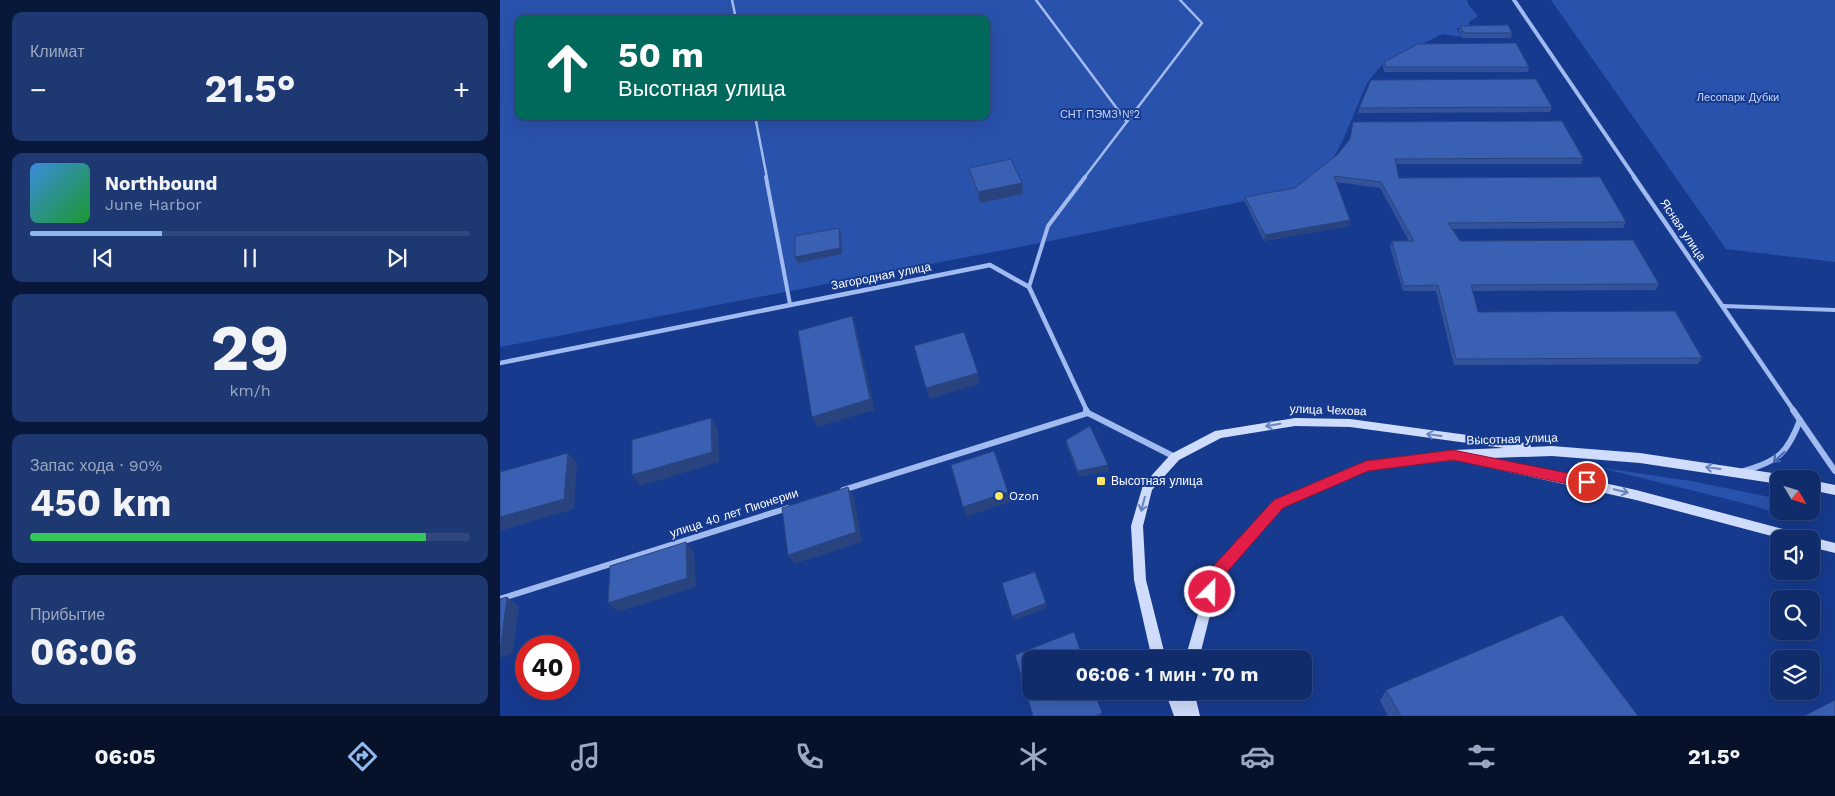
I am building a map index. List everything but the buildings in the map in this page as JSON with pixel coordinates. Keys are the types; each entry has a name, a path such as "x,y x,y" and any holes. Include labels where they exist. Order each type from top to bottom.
{"street":[{"name":"Ясная улица","path":"1514,0 1835,470"},
{"name":"Загородная улица","path":"500,363 990,265 1029,288"},
{"path":"1029,288 1088,413 1175,456"},
{"path":"832,494 1088,413"},
{"path":"1740,472 1773,463 1785,452 1794,439 1800,420"},
{"name":"улица Чехова","path":"1157,650 1140,580 1137,526 1147,488 1175,456 1219,434 1295,422 1350,423 1552,451"},
{"name":"Высотная улица","path":"1453,455 1552,451 1640,458 1770,477"},
{"path":"1194,650 1214,576 1278,504 1366,466 1453,455"},
{"name":"Высотная улица","path":"1453,455 1596,485 1719,515 1771,530"},
{"path":"1820,487 1835,490"},
{"name":"улица 40 лет Пионерии","path":"500,599 794,506"},
{"path":"1820,544 1835,548"},
{"path":"1175,700 1181,716"},
{"path":"1189,700 1193,716"}],"lane":[{"path":"732,0 735,15"},
{"path":"1036,0 1126,122"},
{"path":"1029,288 1048,226 1202,23 1180,0"},
{"path":"756,120 790,304"},
{"path":"1723,306 1835,310"}],"green space":[{"name":"СНТ ПЭМЗ №2","path":"500,0 1467,0 1478,16 1469,22 1470,27 1457,28 1461,37 1442,34 1381,66 1367,83 1334,157 1294,191 1050,241 500,347"},
{"name":"Лесопарк Дубки","path":"1551,0 1835,0 1835,262 1726,249"},
{"path":"1597,467 1691,481 1770,497 1770,511"}],"place":[{"name":"Высотная улица","path":"1101,481"},
{"name":"Ozon","path":"999,496"}],"route":[{"path":"1210,592 1214,576 1278,504 1366,466 1453,455 1587,482"}]}
